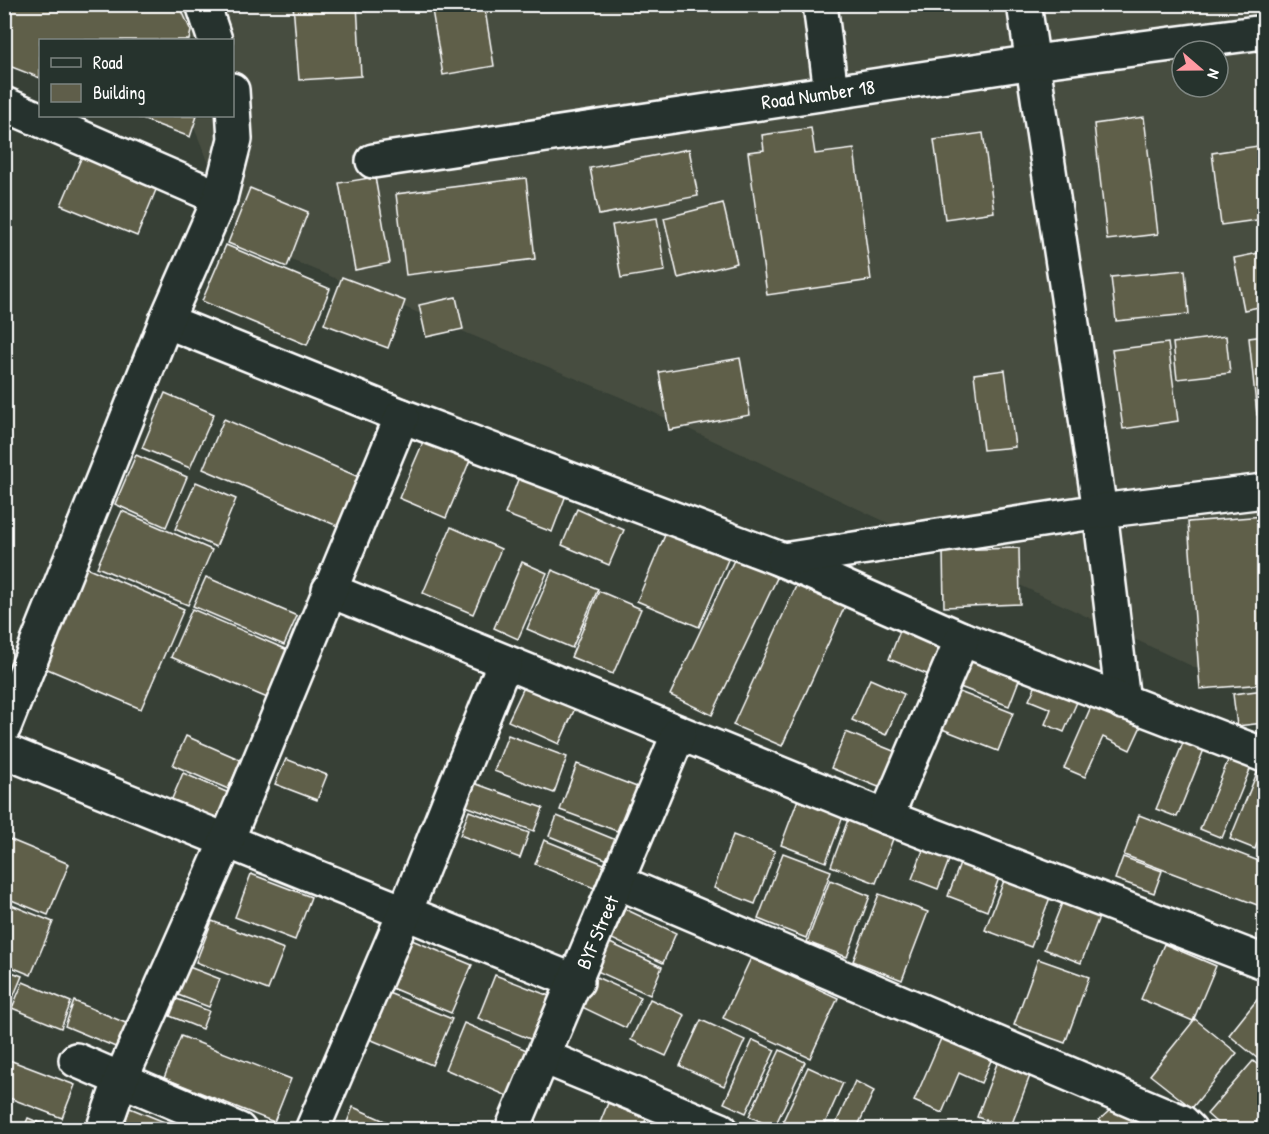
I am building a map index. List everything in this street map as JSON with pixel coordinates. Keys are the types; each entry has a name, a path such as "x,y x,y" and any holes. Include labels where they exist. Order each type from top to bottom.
{"street":[{"path":"203,4 215,39"},
{"path":"820,4 831,92"},
{"path":"1024,4 1100,511 1123,702"},
{"name":"Road Number 18","path":"373,161 1034,62 1264,32"},
{"path":"4,104 220,198"},
{"path":"4,727 166,321 220,198 235,139 234,117"},
{"path":"166,321 402,416 783,560 962,639 1264,755"},
{"path":"103,1130 122,1079 227,840 402,416"},
{"path":"783,560 1100,511 1264,491"},
{"path":"329,590 886,817 1264,962"},
{"path":"886,817 962,639"},
{"path":"312,1130 405,912 505,662"},
{"name":"BYF Street","path":"512,1130 577,982 679,733"},
{"path":"4,751 577,982"},
{"path":"618,882 1182,1122 1191,1130"},
{"path":"544,1057 721,1130"},
{"path":"76,1060 239,1130"}],"shaded area":[{"path":"142,5 1264,5 1264,700 625,399 241,239 189,117 234,117 234,39 157,39"}],"building":[{"path":"4,4 179,4 191,31 189,39 39,39 39,78 4,64"},
{"path":"293,4 357,4 361,76 299,80"},
{"path":"431,4 484,4 494,66 443,75"},
{"path":"137,117 197,117 190,137"},
{"path":"1144,117 1158,234 1107,240 1094,124"},
{"path":"811,128 815,154 854,149 871,280 767,295 748,152 764,150 762,135"},
{"path":"983,133 994,212 945,219 934,140"},
{"path":"1264,145 1264,219 1221,225 1212,153"},
{"path":"689,149 698,196 599,215 590,168"},
{"path":"83,154 158,185 137,236 61,205"},
{"path":"375,177 390,263 355,270 339,183"},
{"path":"526,178 535,259 406,275 396,194"},
{"path":"250,188 308,212 287,267 228,243"},
{"path":"723,203 737,263 678,278 664,218"},
{"path":"657,218 665,271 621,278 612,225"},
{"path":"226,245 330,289 307,345 202,301"},
{"path":"1264,252 1264,306 1244,310 1234,258"},
{"path":"1185,270 1189,314 1116,321 1111,277"},
{"path":"342,277 405,301 388,348 324,324"},
{"path":"456,297 463,329 426,337 419,305"},
{"path":"1226,336 1230,373 1177,379 1173,343"},
{"path":"1264,336 1264,414 1257,415 1249,338"},
{"path":"1168,343 1178,421 1123,429 1112,350"},
{"path":"740,358 750,415 669,430 659,372"},
{"path":"1005,370 1015,447 983,450 974,374"},
{"path":"165,393 214,414 190,468 142,448"},
{"path":"224,419 368,481 347,530 203,469"},
{"path":"427,433 473,453 446,518 399,498"},
{"path":"136,455 187,477 166,527 115,504"},
{"path":"519,477 566,495 552,532 505,514"},
{"path":"196,482 236,499 216,547 175,529"},
{"path":"577,509 624,530 609,565 562,545"},
{"path":"122,511 212,550 188,605 97,567"},
{"path":"1264,516 1264,684 1200,689 1188,522"},
{"path":"451,527 501,549 473,614 423,593"},
{"path":"668,528 730,555 699,627 637,601"},
{"path":"1019,548 1020,604 944,607 943,550"},
{"path":"735,558 777,578 712,715 670,695"},
{"path":"522,562 547,573 518,639 494,628"},
{"path":"86,567 184,609 141,709 43,667"},
{"path":"552,570 598,589 572,648 527,629"},
{"path":"206,577 297,616 284,645 193,606"},
{"path":"797,584 845,606 782,746 733,725"},
{"path":"599,591 641,609 613,674 571,657"},
{"path":"192,609 292,652 272,700 171,657"},
{"path":"903,623 949,642 934,677 889,659"},
{"path":"972,656 1021,675 1009,706 960,687"},
{"path":"870,679 904,694 886,735 852,720"},
{"path":"526,683 576,706 559,744 508,721"},
{"path":"1036,685 1077,702 1064,732 1045,724 1051,709 1029,700"},
{"path":"1264,690 1264,723 1237,726 1233,694"},
{"path":"957,691 1013,713 998,751 942,729"},
{"path":"1093,702 1142,724 1130,750 1103,737 1085,777 1064,768"},
{"path":"846,732 901,754 886,790 831,768"},
{"path":"508,735 567,757 554,793 494,771"},
{"path":"186,736 241,760 228,789 173,765"},
{"path":"1185,738 1205,747 1177,817 1156,809"},
{"path":"1229,758 1251,767 1222,838 1200,829"},
{"path":"286,759 327,775 317,800 275,784"},
{"path":"577,764 642,789 636,807 628,804 617,831 560,810"},
{"path":"1259,768 1264,770 1264,825 1255,849 1230,839"},
{"path":"183,773 231,794 219,822 171,801"},
{"path":"471,782 543,808 534,831 463,805"},
{"path":"800,794 845,811 826,862 781,845"},
{"path":"469,811 529,833 520,858 460,835"},
{"path":"850,814 896,831 876,883 831,866"},
{"path":"1139,815 1264,863 1264,894 1260,906 1124,855"},
{"path":"557,816 616,840 608,860 549,836"},
{"path":"733,835 775,851 755,904 714,888"},
{"path":"4,837 69,864 48,915 4,897"},
{"path":"544,840 604,864 594,888 535,864"},
{"path":"925,845 951,855 938,889 912,879"},
{"path":"783,853 831,871 806,938 758,919"},
{"path":"1123,857 1162,871 1154,893 1115,879"},
{"path":"961,861 1000,875 987,911 948,896"},
{"path":"251,874 311,897 295,940 235,917"},
{"path":"1005,878 1051,895 1031,947 985,930"},
{"path":"830,880 870,896 847,957 807,942"},
{"path":"879,894 928,912 902,980 853,961"},
{"path":"4,902 53,922 31,975 4,964"},
{"path":"1062,903 1099,917 1081,963 1044,949"},
{"path":"625,909 676,933 663,963 612,939"},
{"path":"212,921 284,949 268,990 196,962"},
{"path":"407,938 472,965 451,1013 387,986"},
{"path":"610,943 662,967 650,995 597,971"},
{"path":"1164,944 1216,966 1193,1021 1141,999"},
{"path":"751,958 838,998 810,1058 723,1018"},
{"path":"1038,959 1089,977 1065,1043 1014,1025"},
{"path":"189,967 220,979 209,1007 178,995"},
{"path":"4,969 22,976 4,1019"},
{"path":"495,975 552,997 535,1041 478,1018"},
{"path":"596,977 641,997 626,1028 582,1007"},
{"path":"23,982 71,1002 61,1028 12,1008"},
{"path":"1264,991 1264,1064 1229,1035"},
{"path":"386,992 452,1019 432,1065 367,1038"},
{"path":"177,999 209,1011 202,1029 170,1016"},
{"path":"650,999 685,1015 666,1056 631,1040"},
{"path":"74,1001 128,1024 118,1048 65,1026"},
{"path":"1195,1019 1237,1053 1192,1108 1150,1075"},
{"path":"701,1020 745,1040 724,1086 680,1066"},
{"path":"464,1023 531,1052 512,1098 445,1069"},
{"path":"943,1034 993,1056 981,1083 959,1073 942,1113 914,1101"},
{"path":"181,1036 291,1079 274,1122 164,1078"},
{"path":"753,1040 775,1050 746,1113 724,1103"},
{"path":"780,1050 805,1062 774,1128 749,1116"},
{"path":"4,1058 75,1085 62,1118 4,1096"},
{"path":"998,1061 1031,1073 1010,1129 977,1117"},
{"path":"1253,1061 1264,1070 1264,1113 1250,1130 1225,1130 1207,1114"},
{"path":"808,1067 843,1083 822,1130 796,1130 782,1123"},
{"path":"855,1081 874,1091 856,1130 833,1130"},
{"path":"1121,1100 1149,1130 1108,1130 1099,1120"},
{"path":"608,1103 646,1119 642,1130 597,1130"},
{"path":"353,1107 405,1130 344,1130"},
{"path":"130,1108 179,1128 178,1130 122,1130"},
{"path":"28,1118 57,1130 23,1130"},
{"path":"651,1121 672,1129 672,1130 648,1130"}]}
